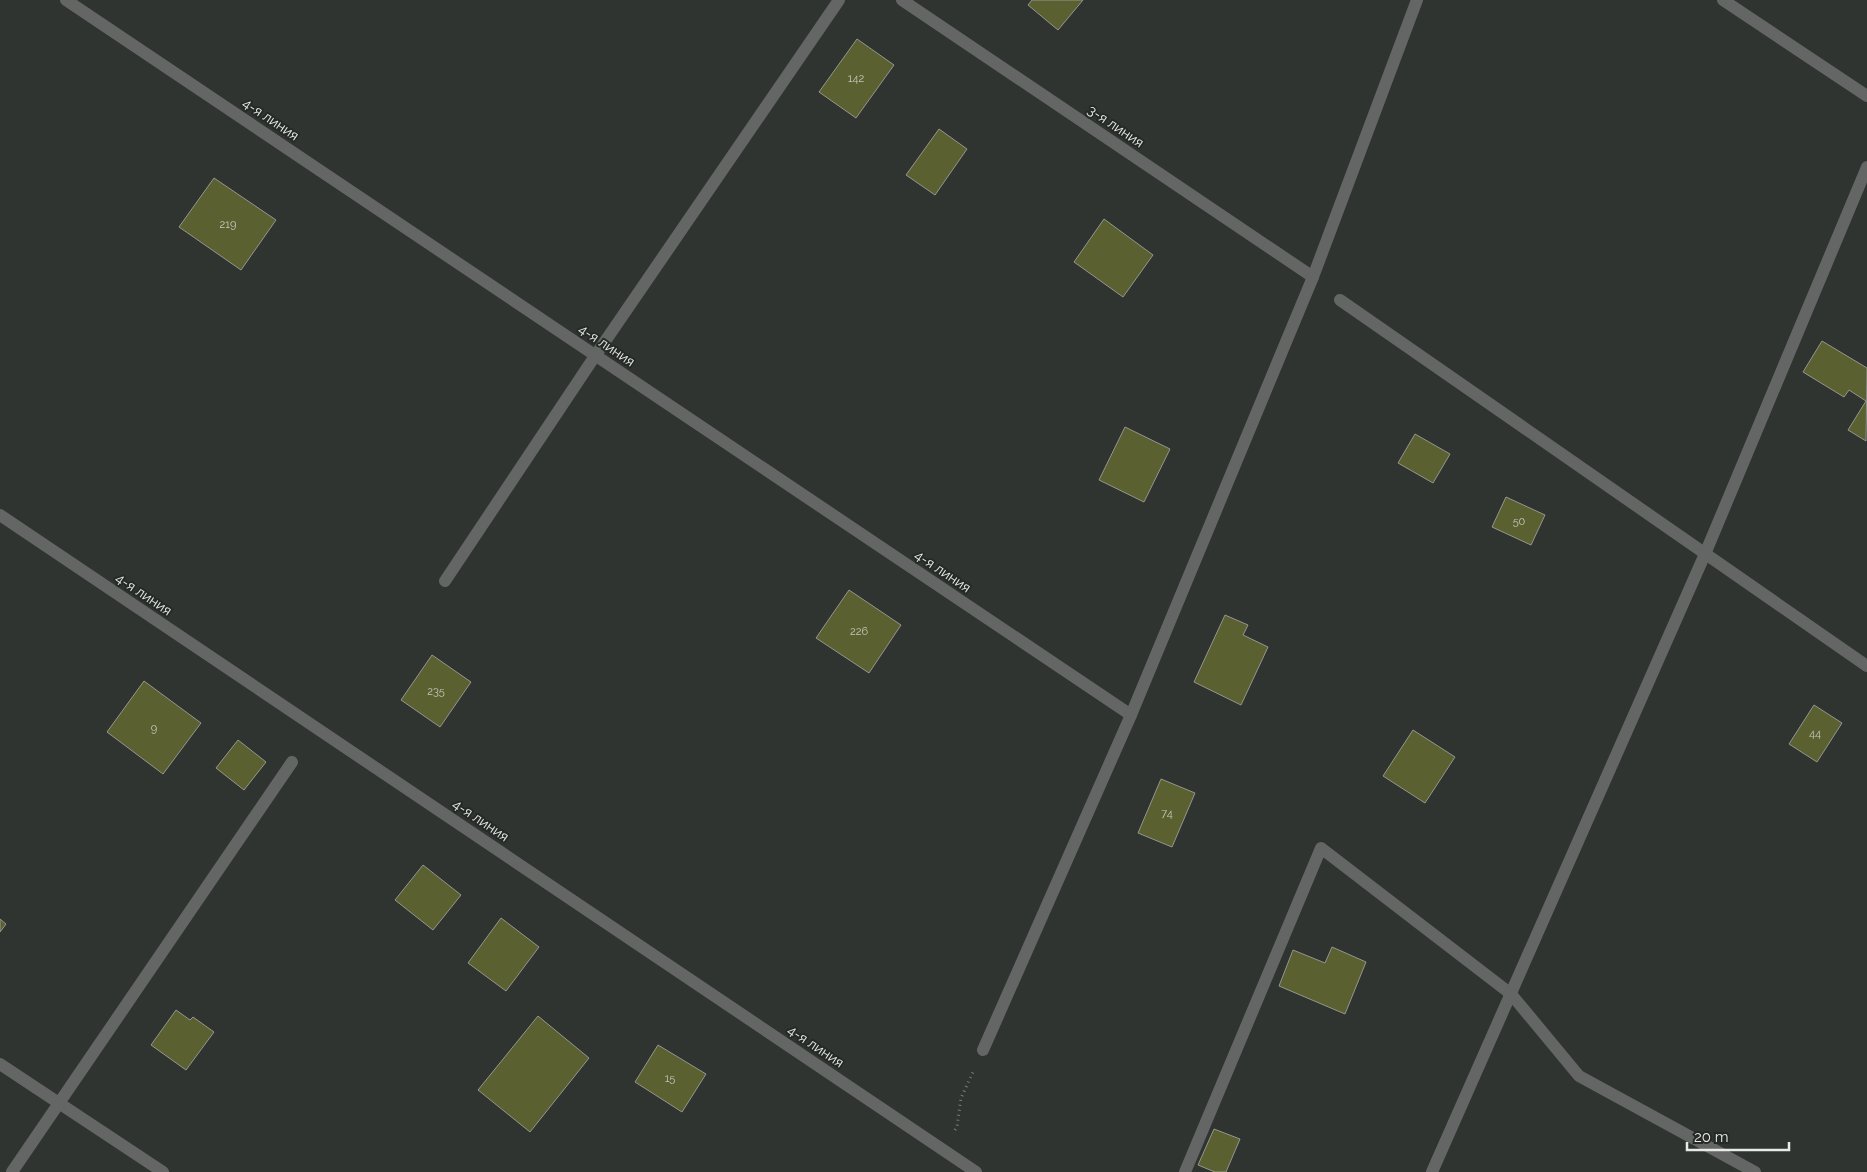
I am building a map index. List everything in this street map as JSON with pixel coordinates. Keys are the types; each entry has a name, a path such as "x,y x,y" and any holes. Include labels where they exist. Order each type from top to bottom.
{"street":[{"name":"4-я линия","path":"66,0 1131,715"},
{"path":"445,581 839,0"},
{"name":"3-я линия","path":"902,0 1313,277"},
{"path":"983,1050 1131,715 1313,277 1417,0"},
{"path":"1722,0 1867,96"},
{"path":"1432,1172 1705,554 1867,167"},
{"path":"1340,300 1867,666"},
{"name":"4-я линия","path":"0,515 976,1172"},
{"path":"12,1172 292,762"},
{"path":"1185,1172 1321,848 1511,994 1579,1076 1756,1172"},
{"path":"0,1064 163,1172"}],"path":[{"path":"944,1150 957,1127 960,1098 983,1050"}],"building":[{"path":"1032,0 1083,0 1058,30 1028,5"},
{"path":"857,39 894,65 856,118 819,92"},
{"path":"939,129 967,149 935,195 906,175"},
{"path":"214,178 276,220 241,270 179,227"},
{"path":"1104,219 1153,255 1123,297 1074,262"},
{"path":"1822,341 1867,368 1866,441 1848,430 1866,401 1849,390 1844,397 1803,372"},
{"path":"1125,427 1170,449 1144,502 1099,480"},
{"path":"1415,434 1450,454 1433,483 1398,463"},
{"path":"1506,497 1545,515 1531,545 1492,527"},
{"path":"849,590 901,625 869,673 816,638"},
{"path":"1225,615 1248,625 1243,635 1268,647 1241,705 1194,682"},
{"path":"432,655 471,682 440,727 401,700"},
{"path":"144,681 201,723 163,774 107,732"},
{"path":"1814,705 1842,723 1817,762 1789,744"},
{"path":"1413,730 1455,757 1425,803 1383,776"},
{"path":"238,740 266,762 244,790 216,768"},
{"path":"1161,779 1195,793 1172,847 1138,833"},
{"path":"423,865 461,895 433,930 395,900"},
{"path":"501,918 539,947 506,991 468,963"},
{"path":"0,919 6,924 0,932"},
{"path":"1332,947 1366,962 1345,1014 1279,986 1293,950 1325,963"},
{"path":"176,1010 190,1020 193,1017 214,1032 186,1070 151,1045"},
{"path":"538,1016 589,1058 530,1132 478,1090"},
{"path":"658,1045 706,1074 682,1112 635,1082"},
{"path":"1214,1129 1240,1139 1226,1172 1215,1172 1198,1165"}]}
